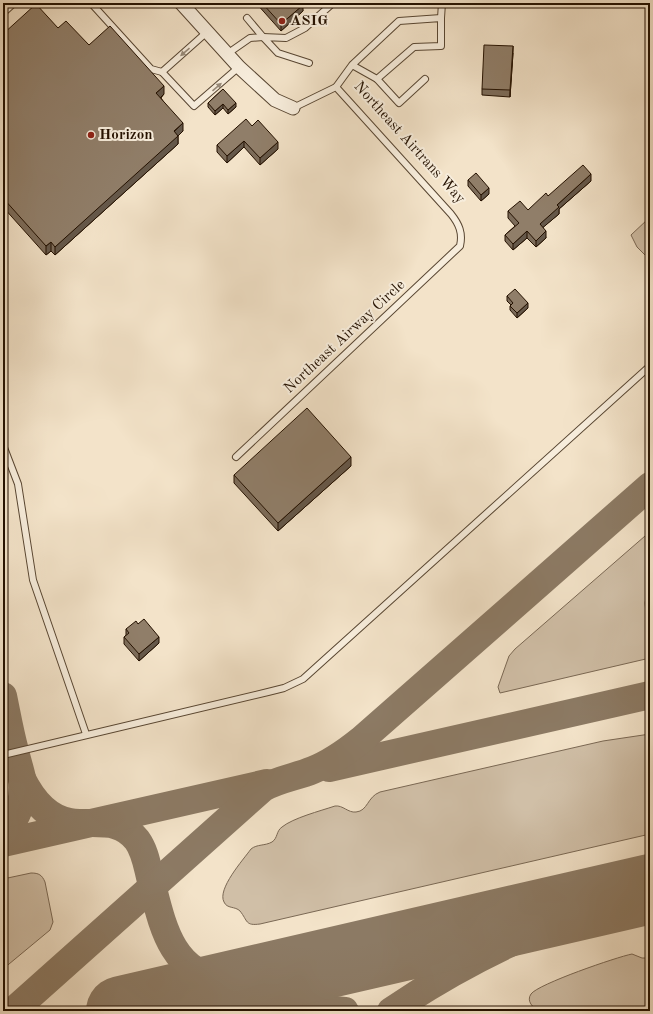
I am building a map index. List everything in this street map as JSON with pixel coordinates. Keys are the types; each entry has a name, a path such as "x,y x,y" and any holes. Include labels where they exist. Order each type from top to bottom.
{"street":[{"name":"Northeast Airtrans Way","path":"181,3 239,67 275,100 293,108"}],"lane":[{"path":"3,13 14,3"},
{"path":"91,3 151,69 162,72 194,106 239,67"},
{"path":"227,54 250,38 286,38 305,28 333,3"},
{"path":"377,79 414,47 441,46 442,3"},
{"path":"247,18 278,53 309,63"},
{"path":"336,87 352,65 399,20 441,18"},
{"path":"162,72 208,32"},
{"path":"352,65 377,79 399,103 425,79"},
{"name":"Northeast Airtrans Way","path":"293,108 336,87 458,222 460,232"},
{"name":"Northeast Airway Circle","path":"236,457 460,246 462,238 460,232"},
{"path":"3,755 284,688 303,680 650,366"},
{"path":"3,445 18,484 33,580 86,734"}],"shaded area":[{"path":"648,219 650,219 650,260 637,247 631,235"},
{"path":"650,535 650,573 645,603 646,613 650,615 650,658 500,693 498,687 509,656 515,649 645,536"},
{"path":"650,734 650,834 260,924 252,924 247,922 240,911 236,908 227,906 224,902 223,896 227,882 251,849 256,846 272,842 280,829 300,818 335,806 356,812 363,809 372,797 380,792 603,741"},
{"path":"31,873 40,875 45,882 53,922 50,930 3,969 3,879"},
{"path":"632,954 642,958 650,958 650,1011 539,1011 530,1002 529,999 531,994 548,984 595,965"}],"building":[{"name":"ASIG","path":"262,3 301,3 303,5 281,24"},
{"name":"Horizon","path":"36,4 58,28 66,21 89,45 110,26 164,86 156,93 183,123 174,131 178,136 55,247 51,242 46,246 3,198 3,34"},
{"path":"484,45 513,46 510,90 482,89"},
{"path":"223,89 236,103 228,110 223,104 215,111 208,103"},
{"path":"246,119 252,126 258,120 278,142 260,158 244,141 227,156 217,145"},
{"path":"583,165 591,174 557,205 559,207 540,224 546,231 536,241 527,231 513,244 505,235 519,223 508,211 520,201 528,210 546,193 548,196"},
{"path":"476,173 489,188 481,195 468,180"},
{"path":"515,289 528,303 517,313 510,306 513,303 507,296"},
{"path":"307,408 351,457 278,523 234,475"},
{"path":"144,619 159,637 139,654 124,637 129,633 126,629 136,621 138,624"}],"taxiway":[{"path":"13,1011 263,788 275,782 320,767 338,757 361,740 650,486"},
{"path":"329,768 650,695"},
{"path":"3,696 23,786 23,793 19,808 12,822 3,834"},
{"path":"22,779 35,800 47,812 61,820 79,823 114,825 130,832 142,849 164,927 180,956 191,967 206,976 224,981 245,982"},
{"path":"3,843 267,783"},
{"path":"391,1011 448,975 508,944 574,916 650,892"},
{"path":"168,1011 256,1006 345,1011"}],"runway":[{"path":"121,1011 650,889"}],"place":[{"name":"ASIG","path":"282,21"},
{"name":"Horizon","path":"91,135"}]}
